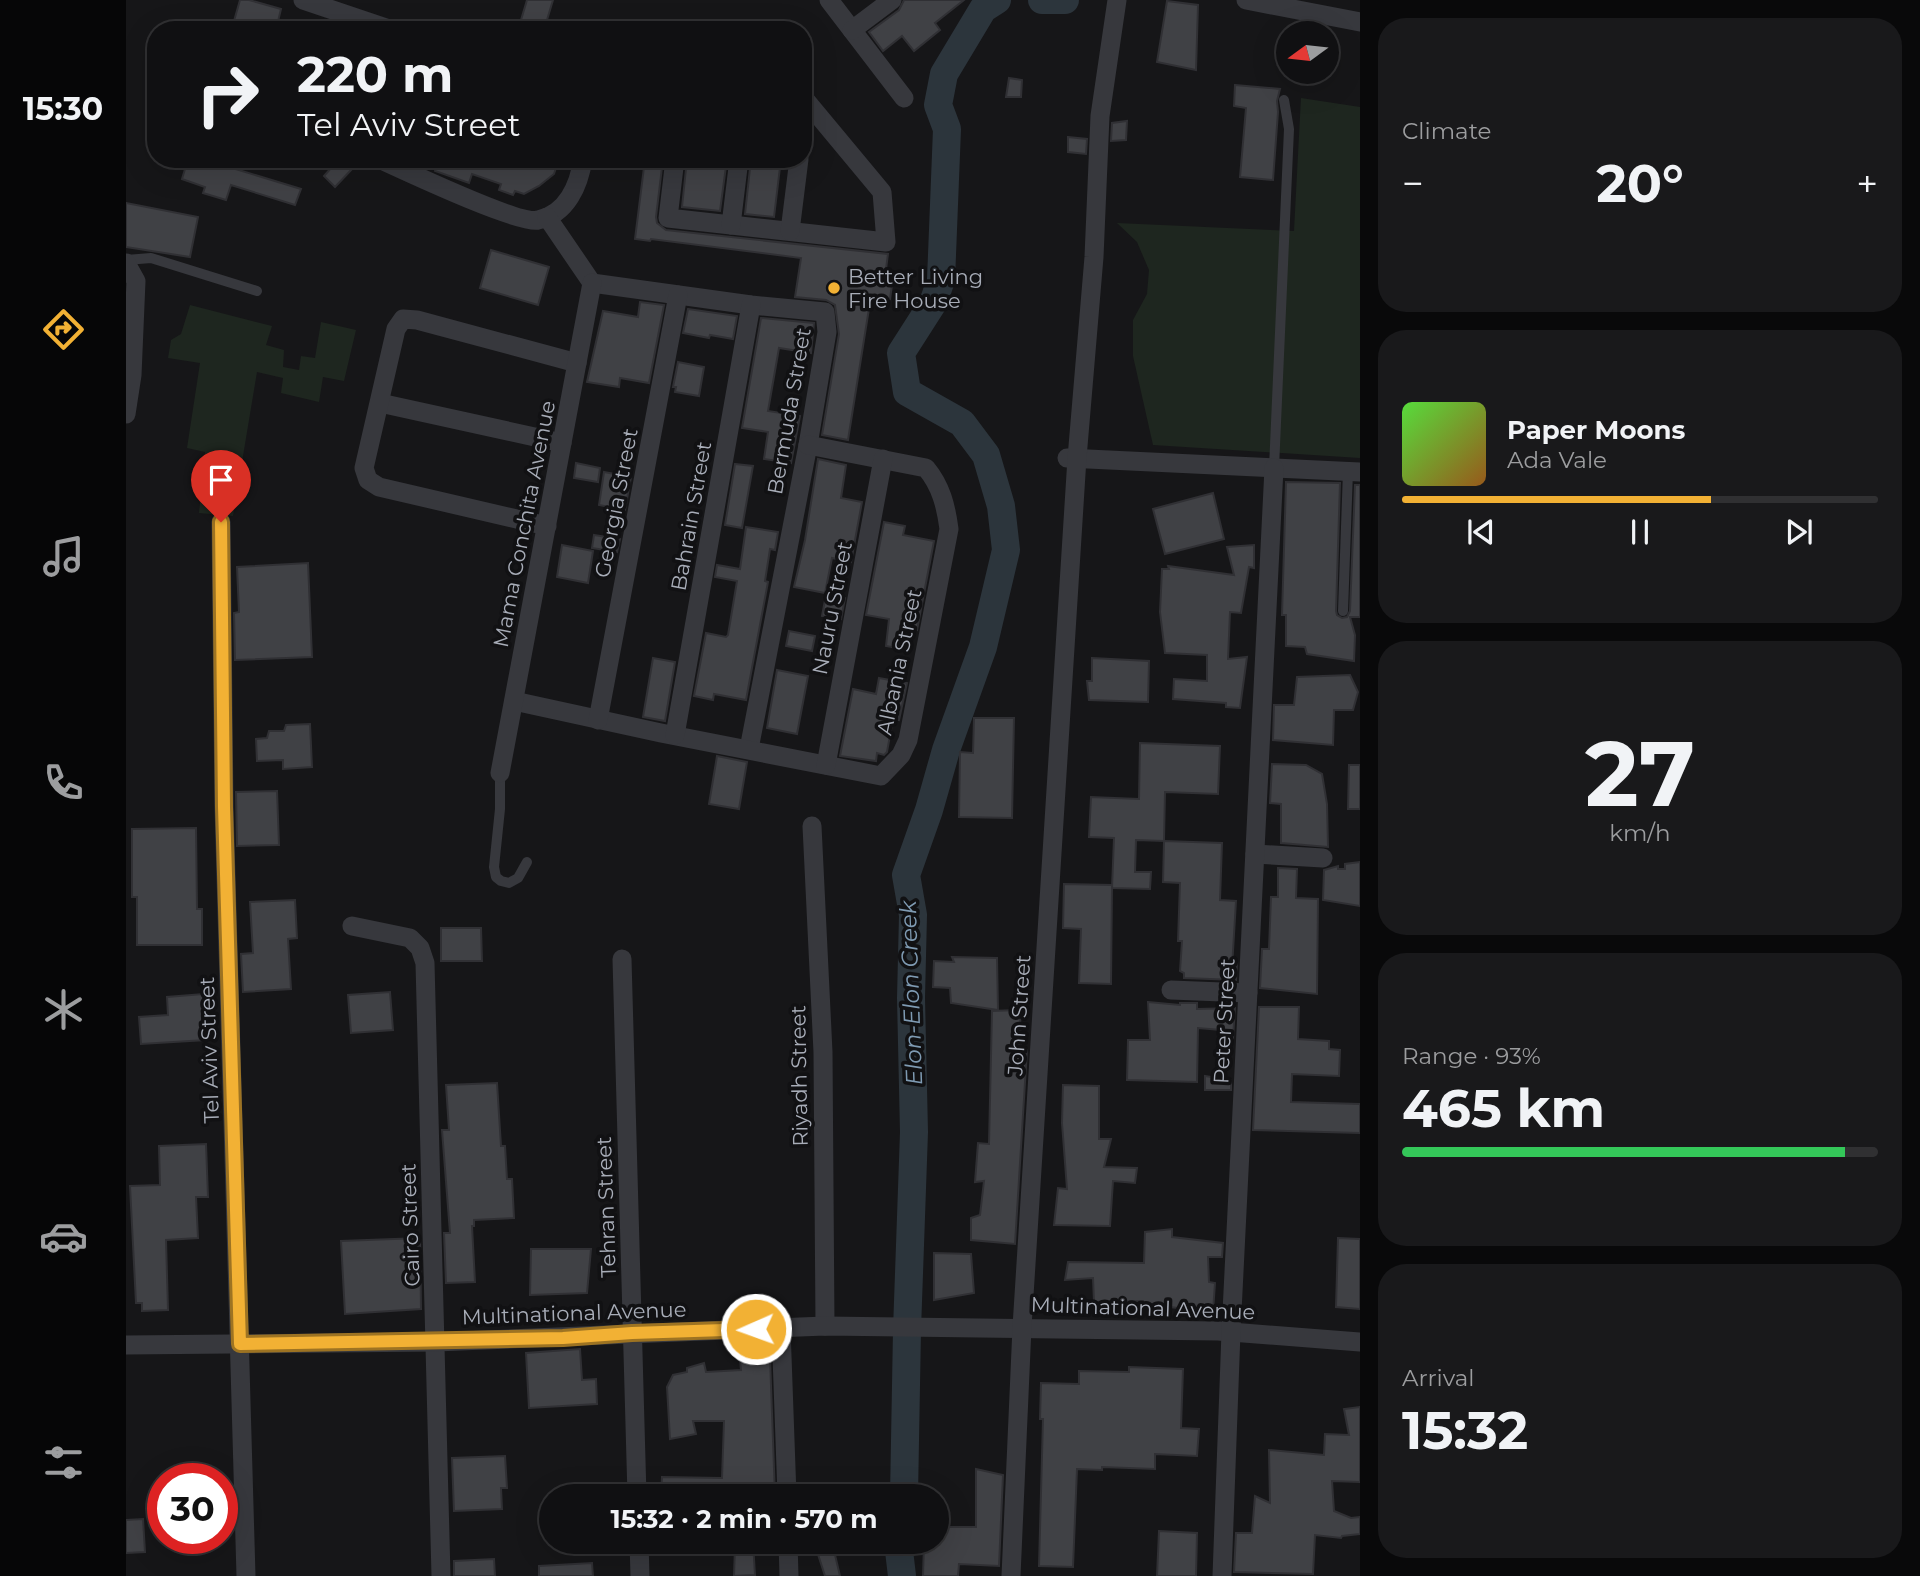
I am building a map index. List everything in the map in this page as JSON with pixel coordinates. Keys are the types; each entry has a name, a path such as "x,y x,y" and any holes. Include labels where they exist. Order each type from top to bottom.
{"street":[{"path":"303,0 343,21"},
{"path":"829,0 904,98"},
{"path":"852,30 892,0"},
{"name":"John Street","path":"1011,1576 1021,1327 1072,458 1094,257 1100,116 1116,0"},
{"path":"1252,1 1360,22"},
{"path":"675,168 668,218 886,242 882,192 812,124"},
{"path":"398,168 528,221 547,217 569,198 582,168"},
{"path":"731,225 738,168"},
{"path":"790,231 798,168"},
{"path":"547,217 592,283"},
{"path":"126,261 136,281 130,313 132,375 126,414"},
{"name":"Bermuda Street","path":"592,283 751,305 825,312 827,332 808,445 749,749"},
{"name":"Mama Conchita Avenue","path":"500,773 592,283"},
{"name":"Georgia Street","path":"598,720 678,295"},
{"name":"Bahrain Street","path":"675,735 751,305"},
{"path":"547,526 372,484 364,468 396,329 403,319 417,320 577,363"},
{"path":"380,403 562,443"},
{"name":"Albania Street","path":"514,701 881,776 901,755 908,740 949,529 946,509 936,480 926,468 808,445"},
{"path":"1072,458 1354,472"},
{"name":"Nauru Street","path":"826,765 883,459"},
{"name":"Peter Street","path":"1222,1576 1231,1332 1274,468"},
{"name":"Tel Aviv Street","path":"221,522 224,807 246,1576"},
{"name":"Riyadh Street","path":"812,826 823,1052 825,1326"},
{"path":"1255,854 1323,858"},
{"name":"Cairo Street","path":"352,926 410,937 420,948 425,963 441,1576"},
{"name":"Tehran Street","path":"622,959 637,1484"},
{"path":"1171,990 1248,993"},
{"name":"Multinational Avenue","path":"126,1345 436,1342 825,1326 1231,1332 1360,1342"},
{"path":"781,1328 787,1484"},
{"path":"639,1554 640,1576"},
{"path":"788,1554 789,1576"}],"lane":[{"path":"1274,468 1289,129 1284,100"},
{"path":"126,261 151,258 257,291"},
{"path":"1343,611 1354,472"},
{"path":"500,773 500,809 494,867 496,877 509,883 518,878 527,862"}],"shaded area":[{"path":"1301,98 1360,107 1360,458 1153,445 1133,356 1133,320 1147,294 1149,270 1137,242 1117,223 1294,231"},
{"path":"190,305 272,326 266,345 284,350 283,367 299,370 301,356 315,358 321,322 356,330 344,381 323,377 319,402 281,393 283,378 257,372 233,516 199,513 205,452 187,448 200,363 168,358 171,340 181,334"}],"building":[{"path":"240,0 281,9 278,21 234,21"},
{"path":"527,0 553,0 547,21 521,21"},
{"path":"904,0 964,0 935,23 940,30 914,51 902,36 883,51 869,32 899,10"},
{"path":"1167,1 1198,5 1196,70 1157,62"},
{"path":"1009,78 1022,80 1021,97 1006,97"},
{"path":"1235,85 1280,89 1273,180 1240,177 1246,108 1234,106"},
{"path":"1127,121 1126,140 1111,141 1112,123"},
{"path":"1068,137 1087,139 1086,154 1068,152"},
{"path":"185,168 232,168 301,189 295,205 231,185 226,200 203,193 205,187 182,179"},
{"path":"331,168 353,168 335,187 324,176"},
{"path":"436,168 556,168 554,174 539,186 524,194 515,191 513,195 499,190 501,184 472,174 469,183 435,171"},
{"path":"644,168 662,168 656,217 657,223 666,230 888,254 885,277 893,278 890,299 871,296 848,440 822,435 839,334 835,305 826,300 795,297 801,258 635,239"},
{"path":"686,168 726,168 720,211 682,207"},
{"path":"750,168 780,168 774,217 745,214"},
{"path":"126,203 198,217 190,257 126,247"},
{"path":"491,250 549,267 538,305 480,288"},
{"path":"640,302 664,305 649,383 620,378 619,387 587,382 603,311 638,317"},
{"path":"688,309 737,316 733,339 683,333"},
{"path":"761,318 814,323 811,353 779,348 768,411 800,416 791,463 764,459 768,432 742,428"},
{"path":"678,362 704,367 699,396 675,392 676,387 673,387"},
{"path":"818,459 846,465 841,498 862,502 851,562 832,558 825,593 794,587 805,540"},
{"path":"576,463 600,468 598,482 574,478"},
{"path":"735,464 753,466 742,528 725,525"},
{"path":"604,472 631,477 625,510 599,505"},
{"path":"1286,482 1340,483 1336,611 1342,618 1347,617 1350,611 1355,485 1360,485 1360,617 1350,617 1355,635 1354,661 1307,654 1305,647 1286,646 1286,615 1282,615"},
{"path":"1213,493 1224,539 1165,554 1153,509"},
{"path":"884,522 905,526 903,535 934,541 917,630 907,628 903,649 886,646 889,619 866,615"},
{"path":"746,527 778,532 775,550 770,549 765,581 768,582 746,700 714,694 713,700 694,696 706,633 726,637 728,635 737,581 715,577 717,565 740,569"},
{"path":"594,535 620,539 617,552 592,548"},
{"path":"562,545 593,551 588,583 557,577"},
{"path":"1254,545 1254,568 1249,567 1241,613 1230,612 1228,659 1247,657 1240,708 1226,707 1226,703 1173,699 1174,679 1207,681 1207,655 1165,653 1160,612 1162,569 1169,569 1168,566 1234,575 1227,547"},
{"path":"308,563 312,657 235,660 234,613 239,612 237,567"},
{"path":"826,595 845,598 841,619 822,616"},
{"path":"789,631 815,636 812,651 786,646"},
{"path":"653,658 675,662 665,721 643,717"},
{"path":"1092,658 1149,661 1148,702 1089,700 1087,681 1092,681"},
{"path":"777,670 808,676 797,734 767,728"},
{"path":"1350,675 1358,692 1353,710 1334,710 1333,745 1273,740 1274,705 1294,705 1297,677"},
{"path":"879,678 907,683 899,720 893,719 887,752 884,755 877,753 876,761 840,756 853,689 876,694"},
{"path":"974,718 1014,718 1012,818 959,817 960,752 973,753"},
{"path":"310,724 312,767 283,769 283,760 257,761 256,739 267,738 269,731 284,731 286,725"},
{"path":"1140,743 1220,746 1218,794 1165,792 1164,841 1136,840 1135,872 1151,872 1150,889 1112,888 1114,838 1089,837 1091,797 1139,799"},
{"path":"717,756 747,762 739,809 709,804"},
{"path":"1272,764 1306,765 1322,774 1327,804 1328,847 1281,843 1281,804 1270,803"},
{"path":"1349,765 1360,765 1360,809 1348,809"},
{"path":"277,791 279,845 237,846 236,792"},
{"path":"196,828 197,909 202,909 202,945 137,945 137,897 132,897 132,829"},
{"path":"1164,841 1222,843 1220,900 1236,901 1232,968 1237,964 1236,980 1184,978 1184,973 1180,971 1180,883 1163,882"},
{"path":"1360,862 1360,906 1323,900 1324,870 1338,866 1338,869 1345,869 1345,864"},
{"path":"1278,868 1297,869 1296,898 1318,899 1317,994 1260,988 1262,949 1269,949 1271,897 1278,897"},
{"path":"1064,884 1112,885 1111,984 1079,983 1081,929 1063,928"},
{"path":"295,900 297,938 288,939 291,989 243,992 241,954 253,953 250,902"},
{"path":"441,928 481,928 482,961 441,961"},
{"path":"952,957 997,958 998,1010 951,1003 950,988 933,987 934,961 954,962"},
{"path":"390,992 393,1030 351,1033 348,995"},
{"path":"203,994 206,1040 141,1044 139,1017 168,1015 167,997"},
{"path":"1148,1002 1180,1005 1197,1003 1197,1009 1235,1008 1233,1038 1222,1038 1221,1030 1198,1028 1197,1082 1127,1080 1128,1040 1150,1040"},
{"path":"1259,1007 1299,1007 1298,1039 1329,1041 1329,1049 1340,1050 1339,1076 1292,1074 1291,1102 1360,1104 1360,1133 1253,1130"},
{"path":"1020,1010 1021,1050 1027,1050 1015,1244 971,1240 971,1218 980,1215 984,1181 975,1182 978,1143 989,1144 992,1011"},
{"path":"1205,1076 1231,1080 1231,1090 1205,1090"},
{"path":"497,1083 501,1146 505,1146 507,1179 512,1179 514,1218 474,1220 475,1282 446,1283 444,1233 450,1233 442,1130 449,1130 446,1085"},
{"path":"1063,1085 1099,1086 1099,1139 1111,1139 1104,1167 1137,1168 1135,1183 1113,1181 1110,1226 1054,1225 1058,1188 1067,1189 1062,1123"},
{"path":"206,1144 208,1197 196,1197 198,1238 166,1240 168,1310 142,1311 142,1303 136,1303 130,1186 160,1185 159,1146"},
{"path":"1172,1229 1172,1237 1223,1243 1222,1257 1208,1257 1209,1282 1215,1283 1213,1312 1143,1304 1143,1301 1094,1302 1093,1278 1065,1280 1068,1262 1144,1263 1145,1232"},
{"path":"420,1238 421,1309 345,1314 341,1241"},
{"path":"1338,1238 1360,1239 1360,1309 1336,1307"},
{"path":"531,1249 591,1249 587,1293 530,1295"},
{"path":"934,1253 971,1254 974,1293 934,1300"},
{"path":"580,1349 582,1380 596,1379 597,1404 529,1408 526,1353"},
{"path":"770,1358 775,1484 662,1484 662,1477 722,1478 724,1421 693,1421 696,1434 670,1439 667,1387 673,1375 687,1372 687,1368 704,1363 706,1372 741,1370 740,1360"},
{"path":"1129,1367 1183,1369 1181,1428 1199,1429 1197,1456 1155,1454 1155,1469 1077,1469 1073,1567 1039,1566 1043,1419 1040,1419 1041,1383 1079,1384 1079,1371 1129,1372"},
{"path":"1360,1407 1360,1482 1332,1481 1334,1511 1351,1518 1360,1517 1360,1534 1341,1538 1315,1535 1313,1574 1234,1572 1236,1533 1252,1533 1255,1496 1270,1503 1269,1450 1324,1455 1325,1434 1349,1435 1344,1409"},
{"path":"505,1456 507,1488 501,1488 502,1509 454,1511 452,1458"},
{"path":"976,1469 1003,1475 999,1566 959,1564 958,1576 923,1576 924,1554 949,1554 949,1527 976,1527"},
{"path":"143,1519 145,1552 126,1553 126,1520"},
{"path":"1159,1531 1197,1533 1196,1576 1157,1576"},
{"path":"735,1554 754,1554 755,1575 734,1576"},
{"path":"818,1554 835,1554 840,1576 825,1576"},
{"path":"494,1559 495,1576 454,1576 454,1561"},
{"path":"592,1563 593,1576 539,1576 539,1566"}],"waterway":[{"name":"Elon-Elon Creek","path":"904,1484 914,1132 911,998 913,915 906,875 983,647 1006,550 1001,506 986,455 962,423 907,392 901,353 933,303 941,280 947,129 938,105 944,74 983,9 997,0"},
{"path":"1042,0 1065,0"},
{"name":"Elon-Elon Creek","path":"899,1554 902,1576"}],"place":[{"name":"Better Living Fire House","path":"834,288"}],"route":[{"path":"221,522 224,807 240,1344 436,1342 756,1329"}]}
